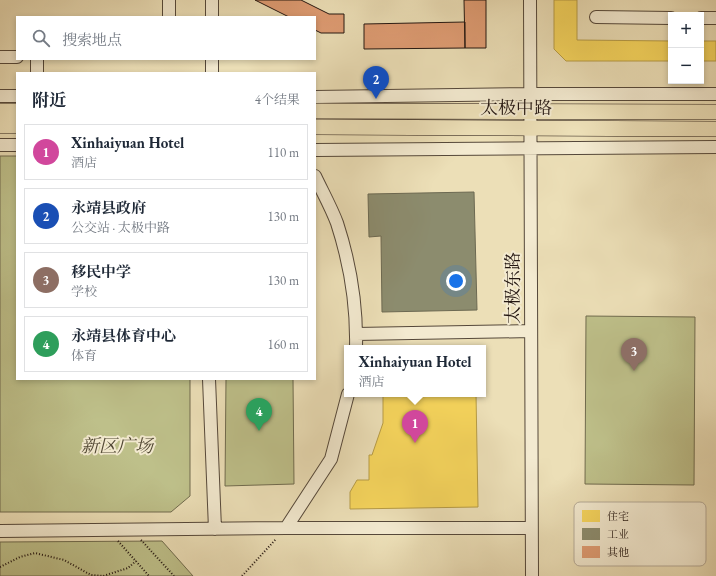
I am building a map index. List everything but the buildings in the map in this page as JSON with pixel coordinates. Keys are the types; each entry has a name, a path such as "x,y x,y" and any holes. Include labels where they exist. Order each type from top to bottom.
{"main road":[{"path":"0,111 16,111"},
{"name":"太极中路","path":"316,111 716,112"},
{"path":"0,126 16,126"},
{"name":"太极中路","path":"316,127 716,128"}],"street":[{"path":"169,0 169,16"},
{"path":"212,0 212,16"},
{"name":"太极东路","path":"530,0 532,576"},
{"path":"596,17 668,18"},
{"path":"704,18 716,18"},
{"path":"0,57 16,57"},
{"path":"37,60 37,72"},
{"path":"212,60 212,72"},
{"path":"316,97 530,94 716,94"},
{"path":"0,96 16,96"},
{"path":"0,145 16,145"},
{"path":"316,150 716,147"},
{"path":"316,178 336,222 350,270 356,345"},
{"path":"356,334 531,331"},
{"path":"209,380 215,529"},
{"path":"213,380 215,529"},
{"path":"286,528 330,459 347,397"},
{"path":"0,531 286,528 531,528"}],"path":[{"path":"242,576 286,528"},
{"path":"108,530 149,576"},
{"path":"132,530 174,576"},
{"path":"0,567 20,556 35,553 64,560 91,575 103,576 128,568 136,561"}],"green space":[{"name":"新区广场","path":"0,156 16,156 16,380 190,380 190,496 171,512 0,512"},
{"path":"586,316 695,317 694,485 585,484"},
{"path":"226,380 293,380 294,484 225,486"},
{"path":"162,541 193,576 0,576 0,542"}],"place":[{"name":"永靖县政府","path":"376,99"},
{"name":"移民中学","path":"634,371"},
{"name":"永靖县体育中心","path":"259,431"},
{"name":"Xinhaiyuan Hotel","path":"415,443"}]}
